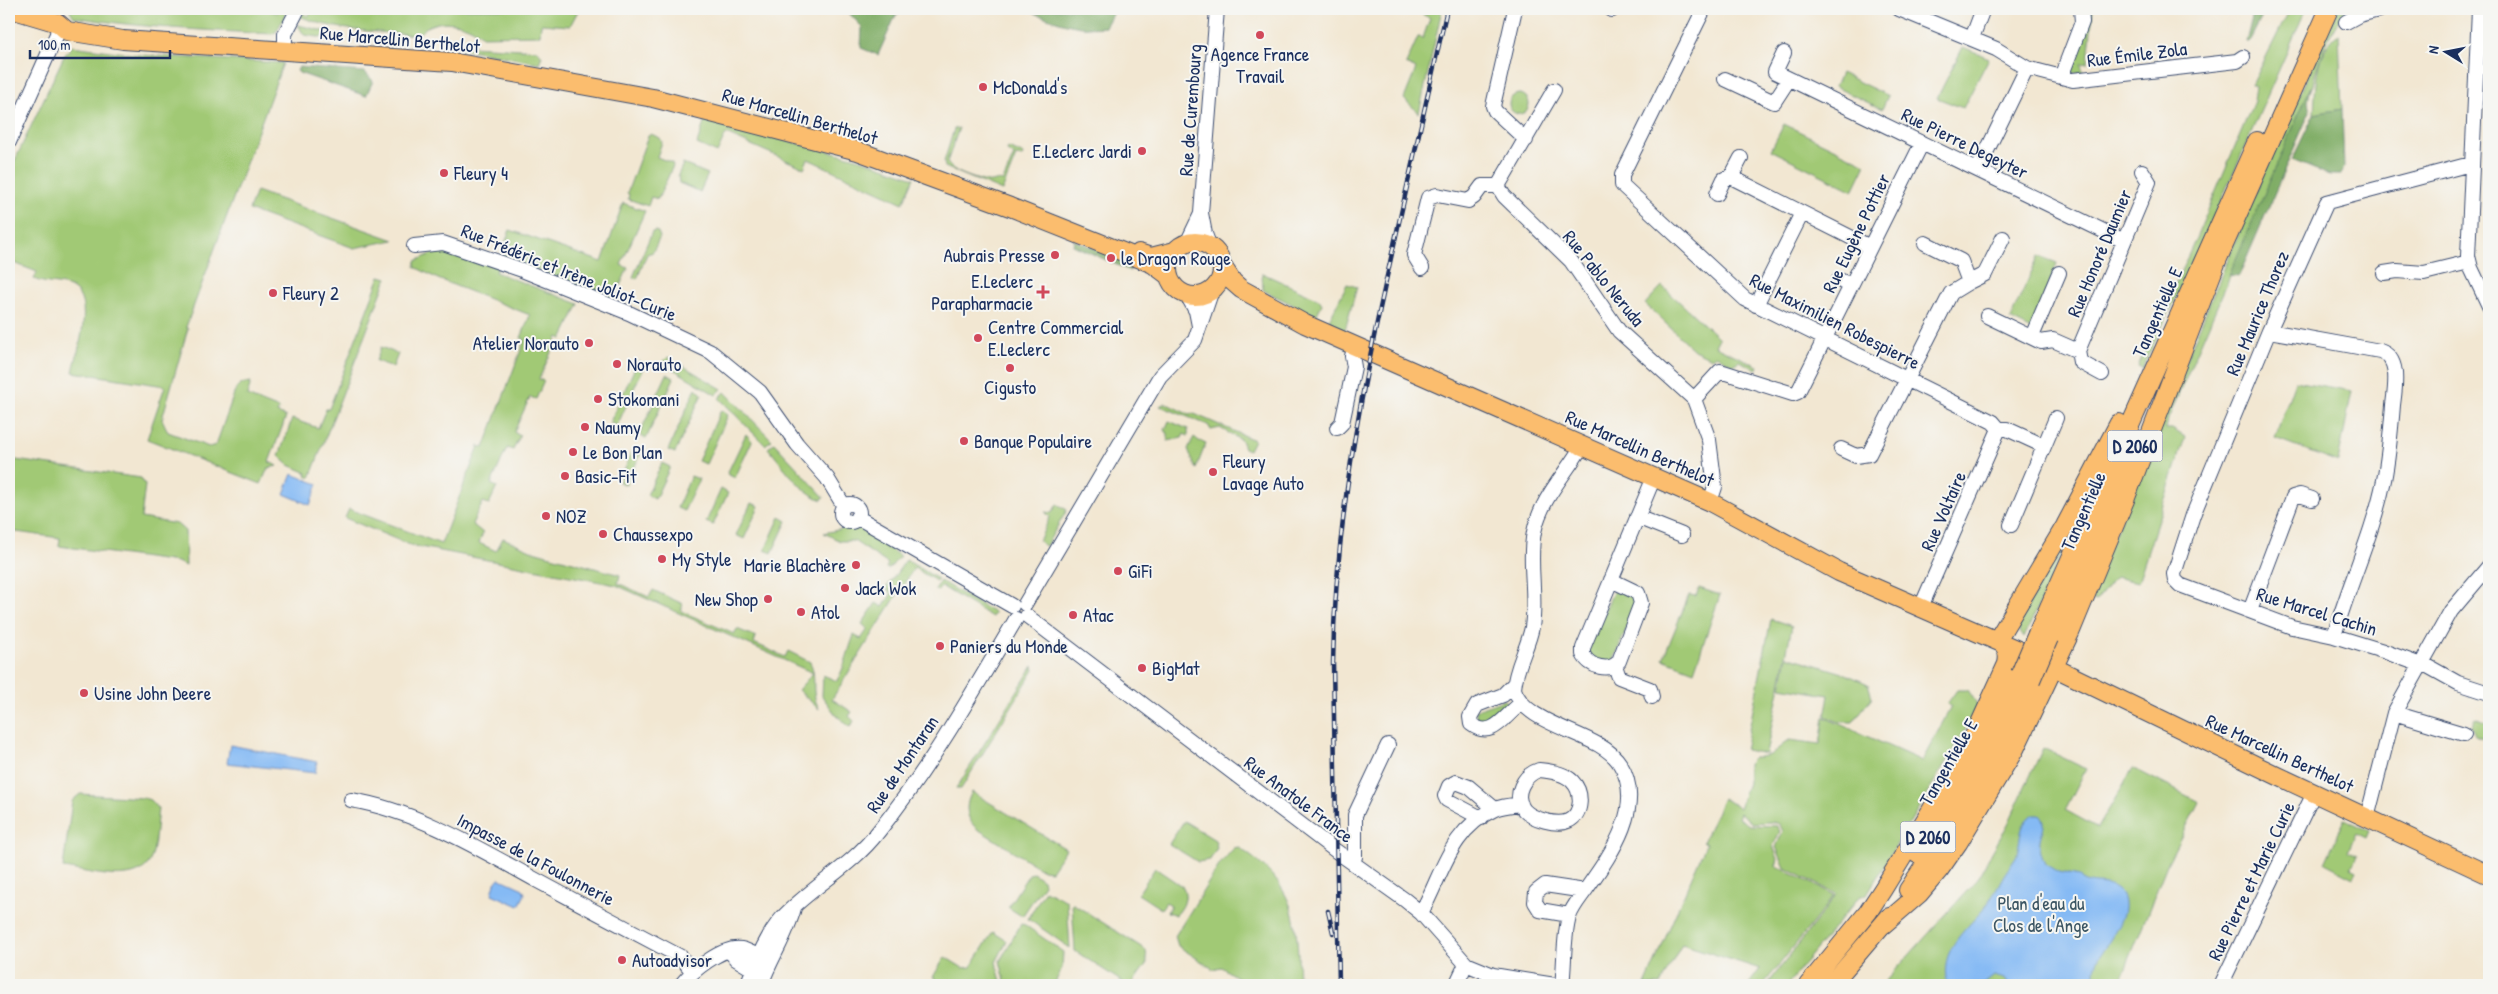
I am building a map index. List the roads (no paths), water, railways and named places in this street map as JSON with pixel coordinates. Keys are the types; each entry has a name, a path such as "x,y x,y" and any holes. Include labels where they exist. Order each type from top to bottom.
{"main road":[{"path":"11,9 58,23"},
{"name":"Tangentielle E","path":"2043,636 2151,376 2316,9"},
{"name":"Tangentielle","path":"2025,677 2220,253 2329,9"},
{"name":"Rue Marcellin Berthelot","path":"58,23 68,21 124,30 451,52 594,79 873,150 1147,256 1178,249 1196,242 1210,247 1217,254 1233,282 1241,289 1305,324 1710,502 1839,572 1999,640 2020,651"},
{"name":"Rue Marcellin Berthelot","path":"58,23 67,30 124,40 452,62 653,98 858,151 1010,207 1154,264 1169,276 1175,288 1187,295 1204,294 1213,288 1241,289"},
{"path":"1169,276 1169,263 1178,249"},
{"path":"1883,925 1918,894 1958,844 2015,748 2056,669 2126,500 2220,253"},
{"path":"1213,288 1219,280 1221,264"},
{"path":"1808,985 1868,912 1946,786 1976,732 2007,664 2007,649 1999,640 2065,526 2138,385 2151,376"},
{"name":"Rue Marcellin Berthelot","path":"2056,669 2489,875"},
{"name":"Tangentielle E","path":"1883,925 1926,865 1972,795 2025,677"},
{"name":"Tangentielle E","path":"1814,985 1879,908 1928,838 2025,677"},
{"name":"D 2060","path":"1831,985 1883,925"}],"street":[{"path":"285,41 285,34 298,9"},
{"name":"Rue de Curembourg","path":"1210,247 1205,234 1202,214 1217,9"},
{"path":"1515,9 1493,106 1494,111 1526,140"},
{"name":"Rue Maximilien Robespierre","path":"1704,9 1621,180 1626,191 1738,295 1994,422 1999,429 2006,429 2044,446"},
{"name":"Rue Émile Zola","path":"1900,9 1972,38 2027,68 2073,80 2237,61 2243,57"},
{"path":"1972,38 1982,9"},
{"path":"2061,77 2082,22 2081,9"},
{"path":"2346,22 2383,9"},
{"path":"2480,9 2472,166 2470,262 2489,306"},
{"path":"9,142 57,34 58,23"},
{"path":"1725,79 1774,102 1789,79 1775,72 1784,53"},
{"path":"1978,169 2027,68"},
{"name":"Rue Pierre Degeyter","path":"1789,79 2124,241"},
{"path":"1422,268 1414,256 1428,198 1437,194 1468,201 1474,197 1482,186 1498,186 1554,90"},
{"name":"Rue Eugène Pottier","path":"1694,399 1720,371 1796,394 1825,338 1845,283 1870,247 1922,143"},
{"path":"1731,177 1741,158"},
{"name":"Rue Maurice Thorez","path":"2175,580 2175,567 2193,515 2269,331 2327,202 2463,166 2472,166"},
{"name":"Rue Honoré Daumier","path":"2078,351 2149,182 2142,171"},
{"path":"1717,194 1724,179 1731,177 1870,247"},
{"name":"Rue Pablo Neruda","path":"1498,186 1504,196 1571,261 1619,331 1694,399 1709,440 1715,488 1710,502"},
{"path":"1756,305 1802,213"},
{"name":"Rue de Curembourg","path":"1178,249 1191,235 1202,214"},
{"path":"1841,449 1856,456 1869,454 1951,293 1985,274 2003,238"},
{"name":"Rue Frédéric et Irène Joliot-Curie","path":"414,246 443,243 513,267 630,313 711,352 760,392 797,444 827,478 844,506 841,510 843,519 851,521 858,516"},
{"path":"1924,243 1961,261 1969,282"},
{"path":"2384,273 2397,271 2424,273 2470,262"},
{"name":"Rue Honoré Daumier","path":"2033,334 2059,273"},
{"name":"Rue de Montaran","path":"747,985 756,963 782,918 851,862 877,834 913,787 1160,376 1188,348 1199,330 1213,288"},
{"path":"1187,295 1196,311 1199,330"},
{"path":"1987,316 2041,342 2052,340 2078,351 2080,362 2102,374"},
{"path":"2269,331 2380,351 2388,355 2393,363 2394,393 2384,481 2365,546 2334,636"},
{"path":"1337,428 1342,423 1354,367 1352,356 1355,345"},
{"path":"2011,524 2056,418"},
{"name":"Rue Voltaire","path":"1920,607 1999,429"},
{"path":"1522,702 1494,728 1482,730 1471,724 1470,717 1477,705 1503,696 1514,684 1532,628 1534,609 1532,554 1538,519 1548,495 1582,446"},
{"path":"1615,666 1602,667 1588,662 1583,654 1583,648 1654,477"},
{"path":"2250,611 2293,498 2300,495 2312,499"},
{"name":"Rue Anatole France","path":"858,516 1020,611 1421,913 1466,964 1494,975 1555,985"},
{"path":"1637,517 1682,536"},
{"path":"2366,818 2394,713 2451,611 2489,566"},
{"path":"1611,580 1638,593 1641,603 1615,666 1619,677 1650,689 1652,697"},
{"name":"Rue Marcel Cachin","path":"2175,580 2180,585 2292,627 2334,636 2421,664 2458,683 2489,694"},
{"path":"1514,684 1516,695 1522,702 1547,720 1602,747 1617,759 1626,776 1630,800 1624,821 1610,855 1569,916 1562,985"},
{"path":"2394,713 2464,734"},
{"path":"1352,862 1355,857 1355,815 1388,745"},
{"path":"1540,770 1554,772 1566,777 1572,782 1580,796 1580,806 1575,816 1561,823 1534,816 1524,809 1521,804 1520,790 1523,783 1531,773 1540,770"},
{"path":"1481,818 1447,800 1445,796 1449,786 1456,782 1465,784 1495,809"},
{"name":"Rue Pierre et Marie Curie","path":"2221,985 2314,793"},
{"name":"Impasse de la Foulonnerie","path":"351,800 378,806 442,830 681,957 692,971"},
{"path":"1421,913 1453,844 1481,818 1495,809 1521,804"},
{"path":"1569,916 1540,910 1535,902 1536,892 1545,885 1585,891"},
{"path":"761,985 790,924 794,908"},
{"path":"681,985 692,971 730,951 742,949 756,963"},
{"path":"1456,985 1466,964"}],"water":[{"path":"292,474 318,484 310,505 284,494"},
{"path":"230,745 317,762 315,773 227,763"},
{"path":"2033,814 2040,814 2044,820 2040,843 2045,864 2058,872 2080,876 2086,882 2113,887 2123,898 2124,906 2118,926 2096,965 2096,985 2009,985 2005,979 1994,976 1984,984 1955,985 1947,983 1946,962 1954,943 1988,903 2015,859 2024,823"},
{"path":"499,878 523,889 525,894 519,906 492,894 495,883"}],"railway":[{"path":"1339,985 1333,663 1339,557 1352,454 1371,352 1447,9"},
{"path":"1328,911 1333,933"}],"place":[{"name":"Agence France Travail","path":"1260,35"},
{"name":"McDonald's","path":"983,87"},
{"name":"E.Leclerc Jardi","path":"1142,151"},
{"name":"Fleury 4","path":"444,173"},
{"name":"Aubrais Presse","path":"1055,255"},
{"name":"le Dragon Rouge","path":"1111,258"},
{"name":"E.Leclerc Parapharmacie","path":"1043,292"},
{"name":"Fleury 2","path":"273,293"},
{"name":"Centre Commercial E.Leclerc","path":"978,338"},
{"name":"Atelier Norauto","path":"589,343"},
{"name":"Norauto","path":"617,364"},
{"name":"Cigusto","path":"1010,368"},
{"name":"Stokomani","path":"598,399"},
{"name":"Naumy","path":"585,427"},
{"name":"Banque Populaire","path":"964,441"},
{"name":"Le Bon Plan","path":"573,452"},
{"name":"Fleury Lavage Auto","path":"1213,472"},
{"name":"Basic-Fit","path":"565,476"},
{"name":"NOZ","path":"546,516"},
{"name":"Chaussexpo","path":"603,534"},
{"name":"My Style","path":"662,559"},
{"name":"Marie Blachère","path":"856,565"},
{"name":"GiFi","path":"1118,571"},
{"name":"Jack Wok","path":"845,588"},
{"name":"New Shop","path":"768,599"},
{"name":"Atol","path":"801,612"},
{"name":"Atac","path":"1073,615"},
{"name":"Paniers du Monde","path":"940,646"},
{"name":"BigMat","path":"1142,668"},
{"name":"Usine John Deere","path":"84,693"},
{"name":"Autoadvisor","path":"622,960"}],"park label":[{"name":"Plan d'eau du Clos de l'Ange","path":"2041,914"}]}
